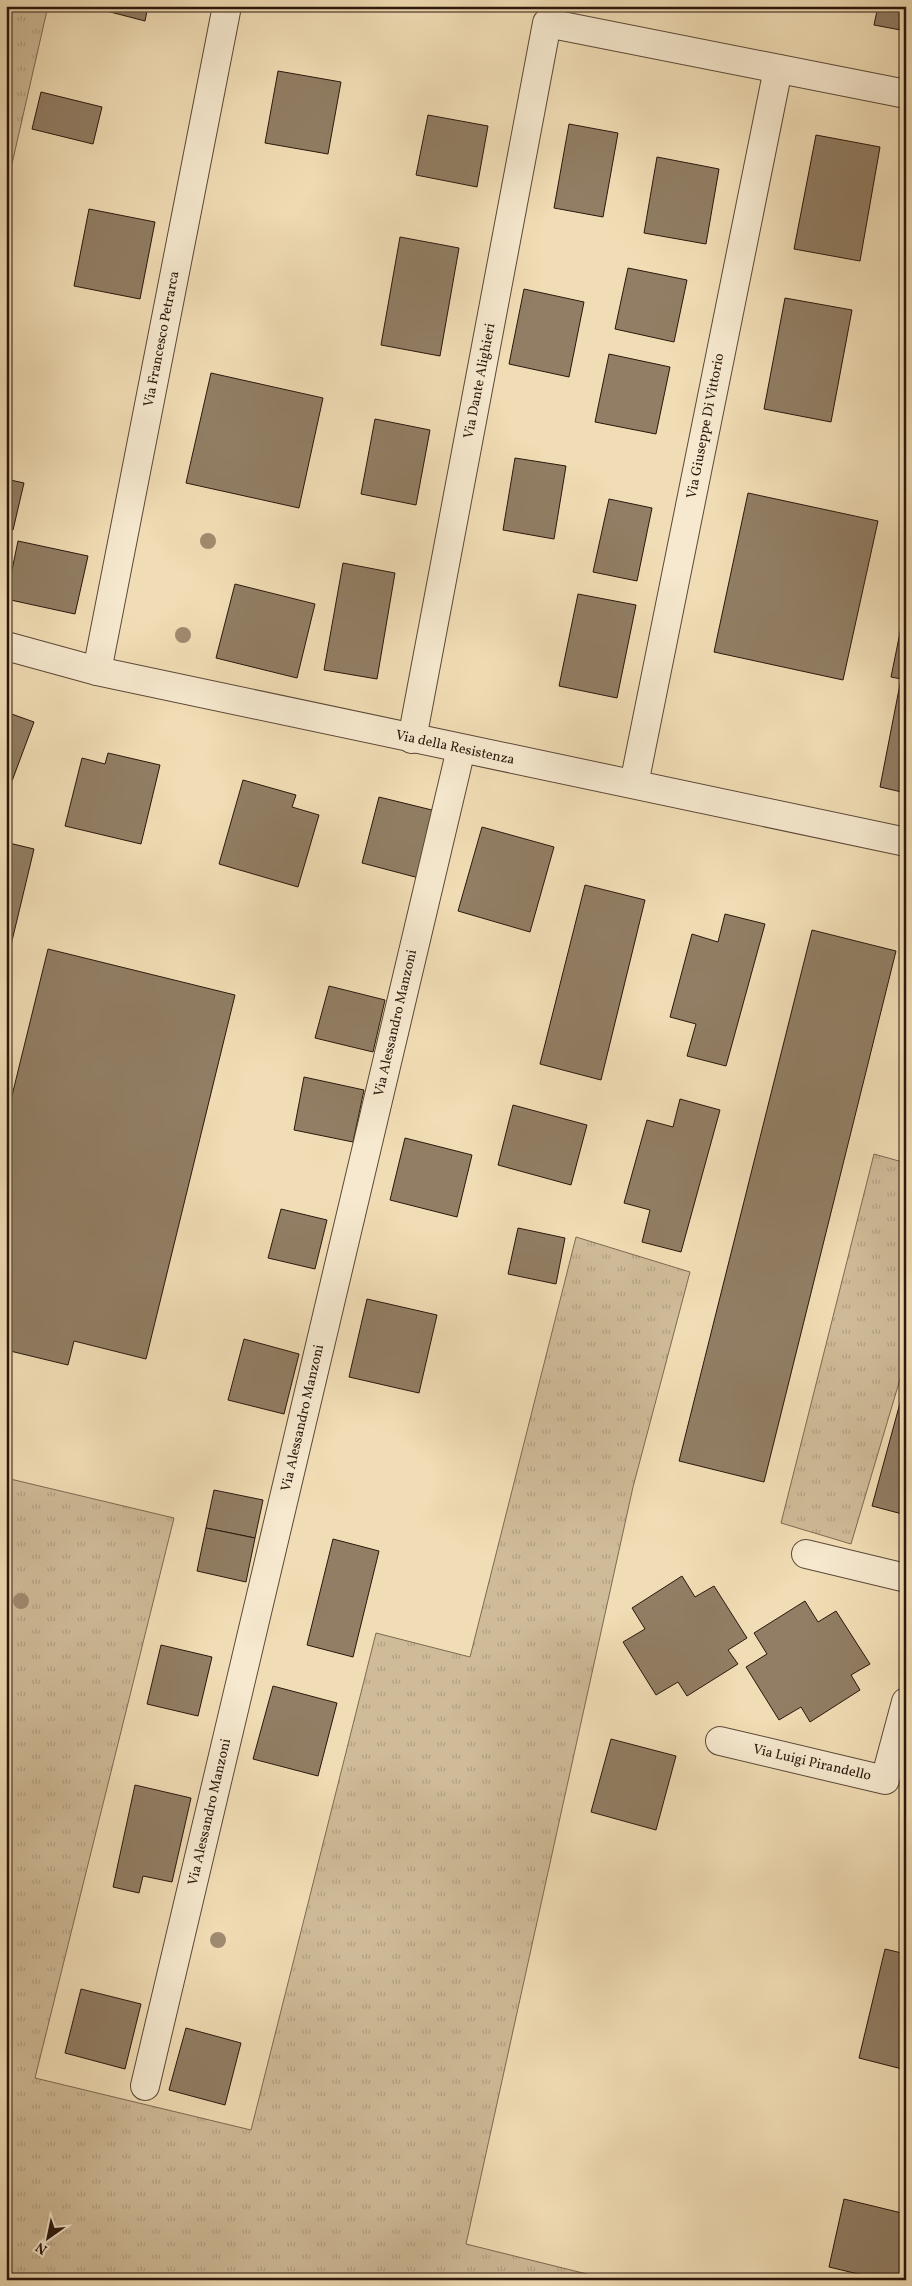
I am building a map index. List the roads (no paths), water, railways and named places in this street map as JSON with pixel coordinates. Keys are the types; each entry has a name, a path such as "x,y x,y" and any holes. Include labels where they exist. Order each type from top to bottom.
{"street":[{"name":"Via Francesco Petrarca","path":"97,671 227,6"},
{"name":"Via Dante Alighieri","path":"412,739 547,23 778,69"},
{"path":"778,69 906,94"},
{"name":"Via Giuseppe Di Vittorio","path":"634,784 778,69"},
{"name":"Via della Resistenza","path":"6,646 97,671 906,842"},
{"name":"Via Alessandro Manzoni","path":"145,2086 461,749"},
{"path":"806,1554 906,1578"},
{"name":"Via Luigi Pirandello","path":"720,1741 885,1780 906,1702"}]}
